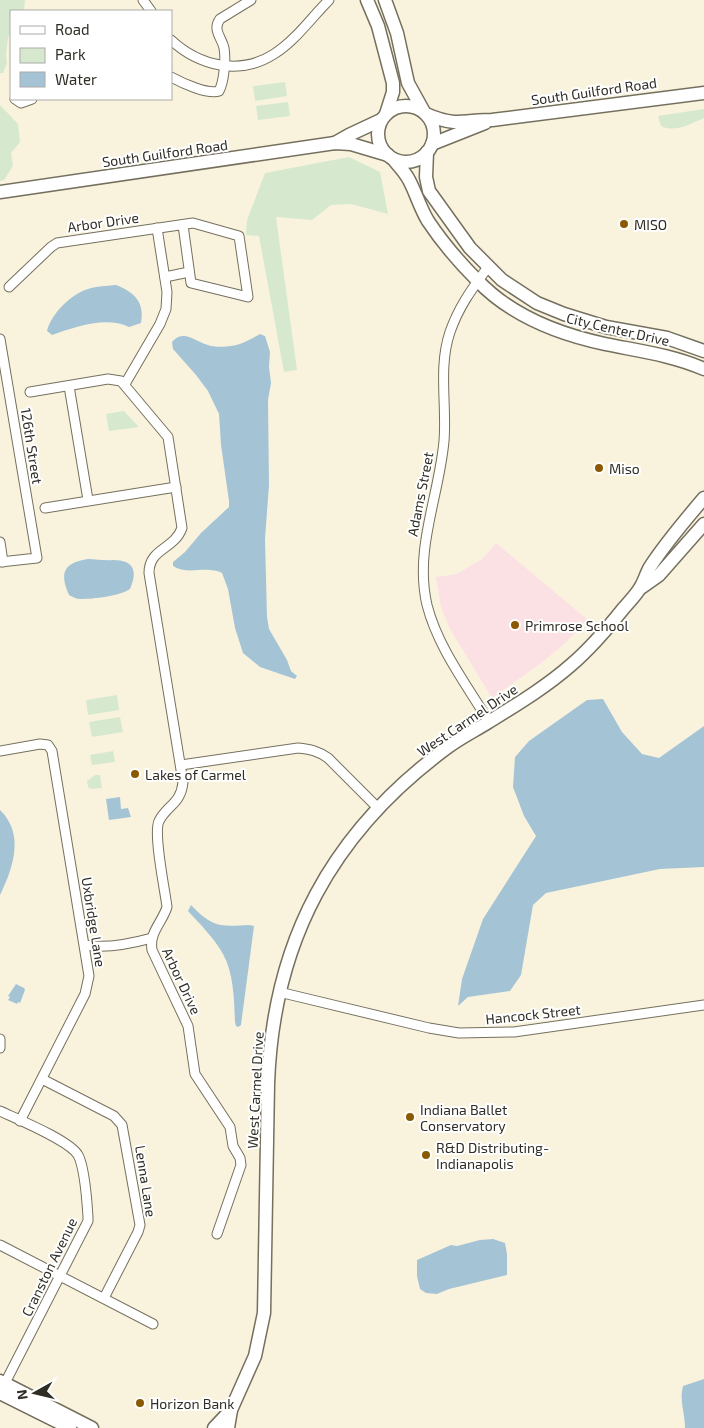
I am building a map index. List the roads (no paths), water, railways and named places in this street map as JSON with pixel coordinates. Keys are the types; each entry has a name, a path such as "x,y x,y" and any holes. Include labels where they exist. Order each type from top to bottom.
{"street":[{"path":"172,78 184,84 215,93 221,89 225,51 217,31 217,22 251,0"},
{"path":"172,41 191,56 207,63 224,66 251,64 275,54 329,0"},
{"path":"367,0 378,26 392,75 393,92 378,131 379,142 390,157 403,162 414,161 430,148 433,128 408,83 397,33 385,0"},
{"name":"South Guilford Road","path":"425,113 442,120 456,122 492,120 703,92"},
{"path":"384,117 391,110 402,106 413,107 425,113"},
{"name":"South Guilford Road","path":"335,143 384,117"},
{"name":"South Guilford Road","path":"430,148 492,120"},
{"name":"South Guilford Road","path":"0,192 335,143 351,144 390,157"},
{"name":"City Center Drive","path":"430,148 426,176 429,191 470,248 502,280 537,303 564,314 606,327 667,338 704,351"},
{"name":"City Center Drive","path":"390,157 409,180 428,221 442,241 477,281 511,307 557,330 604,344 667,356 704,370"},
{"name":"Arbor Drive","path":"9,287 55,244 193,223 238,236 248,297 191,283 189,272"},
{"path":"165,277 189,272 183,225"},
{"name":"Arbor Drive","path":"158,228 167,302 164,316 125,384 168,437 182,528 175,540 150,560 149,573 183,782 182,792 158,824 167,907 165,914 154,930 152,950 188,1026 195,1074 230,1127 233,1146 240,1158 241,1165 216,1234"},
{"name":"Adams Street","path":"488,267 468,292 450,333 445,357 444,442 440,472 425,542 423,569 424,587 433,623 451,661 489,722"},
{"name":"126th Street","path":"0,339 3,374 37,558 2,562"},
{"path":"30,392 108,379 121,381 125,384"},
{"path":"69,386 88,500"},
{"path":"45,508 176,487"},
{"name":"West Carmel Drive","path":"228,1428 231,1410 255,1356 264,1313 269,1058 279,992 286,965 301,925 318,889 346,845 402,784 449,746 535,693 571,665 597,640 640,588 650,568 704,498"},
{"name":"West Carmel Drive","path":"640,588 659,575 704,524"},
{"path":"0,542 2,562"},
{"name":"Uxbridge Lane","path":"0,751 40,744 48,745 52,751 89,976 85,994 20,1121"},
{"path":"181,765 298,748 311,749 328,758 378,808"},
{"path":"85,945 95,947 108,946 152,938"},
{"name":"Hancock Street","path":"279,992 429,1028 459,1033 514,1032 704,1005"},
{"path":"0,1039 0,1048"},
{"name":"Lenna Lane","path":"42,1079 114,1116 122,1125 140,1224 138,1232 104,1298"},
{"path":"0,1111 20,1121"},
{"name":"Cranston Avenue","path":"2,1385 88,1221 84,1180 78,1156 73,1149 59,1140 20,1121"},
{"path":"0,1245 153,1324"},
{"path":"2,1385 70,1428"},
{"path":"2,1385 92,1428"},
{"name":"West Carmel Drive","path":"214,1428 231,1410"}],"water":[{"path":"116,285 128,291 137,299 141,309 141,323 129,327 110,322 90,324 52,335 47,331 57,312 75,295 91,288"},
{"path":"260,334 265,336 270,352 271,383 268,400 269,485 265,539 267,617 269,629 287,660 291,671 297,676 295,679 260,667 243,653 235,628 228,589 222,573 210,570 185,570 173,566 173,562 229,507 229,501 221,445 219,414 208,391 173,349 172,342 181,336 186,336 211,346 226,347 242,343"},
{"path":"88,559 120,561 130,564 134,577 130,589 113,595 92,598 79,599 69,595 64,580 66,570 74,563"},
{"path":"603,699 622,732 642,754 659,758 704,726 704,867 660,869 546,893 533,905 521,975 510,991 468,997 458,1006 462,979 483,919 536,836 524,816 513,787 515,757 529,741 587,700"},
{"path":"120,797 121,809 128,808 131,817 109,820 106,799"},
{"path":"0,810 8,819 12,830 14,851 9,874 0,895"},
{"path":"191,905 205,918 217,924 254,926 241,1025 238,1027 235,1022 233,987 227,962 207,931 188,911"},
{"path":"16,984 25,990 20,1003 18,1002 17,1004 8,1000 10,997 8,996"},
{"path":"493,1239 505,1243 507,1275 449,1289 437,1294 426,1293 420,1289 417,1276 417,1260 451,1245 457,1246"},
{"path":"704,1379 704,1428 685,1428 683,1386"}],"place":[{"name":"MISO","path":"624,224"},
{"name":"Miso","path":"599,468"},
{"name":"Primrose School","path":"515,625"},
{"name":"Lakes of Carmel","path":"135,774"},
{"name":"Indiana Ballet Conservatory","path":"410,1117"},
{"name":"R&D Distributing- Indianapolis","path":"426,1155"},
{"name":"Horizon Bank","path":"140,1403"}]}
